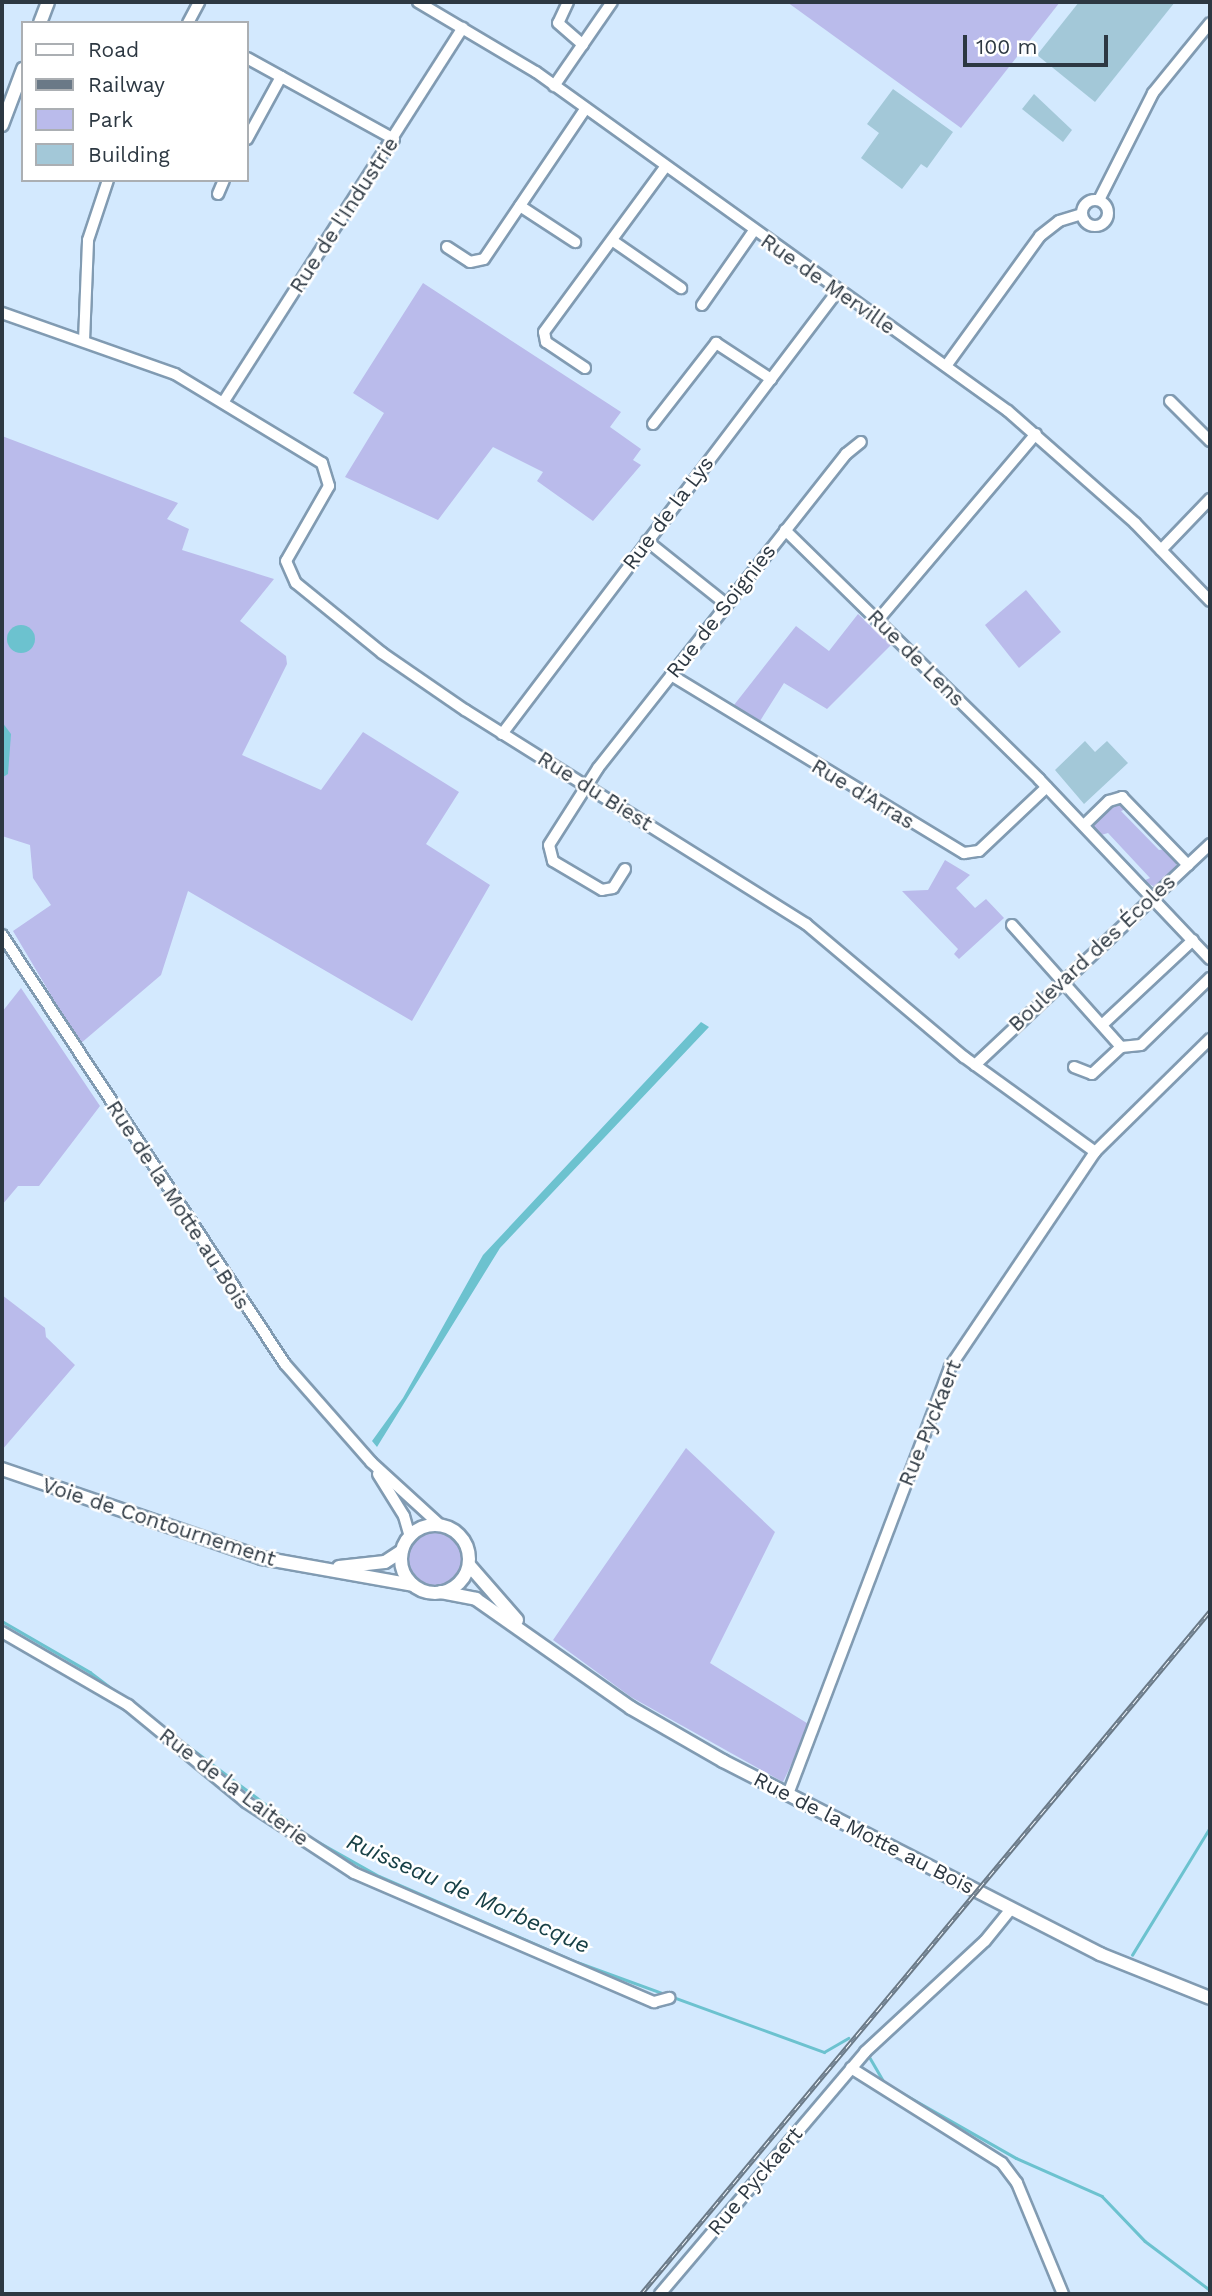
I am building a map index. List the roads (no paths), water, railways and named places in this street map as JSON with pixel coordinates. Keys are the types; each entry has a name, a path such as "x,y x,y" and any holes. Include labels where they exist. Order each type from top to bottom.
{"main road":[{"path":"41,21 48,2"},
{"path":"2,125 21,74"},
{"name":"Voie de Contournement","path":"2,1469 237,1550 317,1568"},
{"path":"441,1526 462,1538 469,1565 459,1583 441,1592 317,1568 378,1564 402,1551 410,1537 426,1527 441,1526"},
{"path":"402,1551 404,1572 413,1585"},
{"name":"Rue de la Motte au Bois","path":"469,1565 534,1638"},
{"name":"Rue de la Motte au Bois","path":"441,1592 476,1599 655,1724 1120,1963 1210,1998"}],"street":[{"path":"189,21 199,2"},
{"name":"Rue de Merville","path":"418,2 554,86 836,293 946,366 1036,434 1161,550 1210,601"},
{"path":"568,2 558,23 583,45"},
{"path":"554,86 612,2"},
{"path":"1082,214 1086,204 1099,200 1153,93 1210,23"},
{"name":"Rue de l'Industrie","path":"224,401 463,28"},
{"path":"248,59 394,139"},
{"path":"248,136 282,77"},
{"path":"447,247 476,263 520,206 586,109"},
{"path":"585,368 543,335 665,167"},
{"path":"84,341 88,240 107,182"},
{"path":"218,194 224,182"},
{"path":"1082,214 1090,225 1103,223 1108,209 1099,200"},
{"path":"520,206 575,242"},
{"path":"946,366 1040,236 1059,221 1082,214"},
{"path":"702,305 753,232"},
{"path":"612,241 681,288"},
{"name":"Rue de la Lys","path":"502,734 836,293"},
{"path":"2,313 167,371 224,401"},
{"path":"653,424 716,343 771,379"},
{"name":"Rue du Biest","path":"224,401 318,460 329,473 327,490 287,557 290,576 382,653 502,734 806,924 975,1065 1095,1152"},
{"path":"1170,401 1210,441"},
{"path":"878,620 1036,434"},
{"name":"Rue de Soignies","path":"625,869 612,888 602,890 548,855 550,842 585,785 785,530 861,442"},
{"path":"1161,550 1210,499"},
{"name":"Rue de Lens","path":"785,530 1047,787 1210,959"},
{"path":"647,541 726,604"},
{"name":"Rue d'Arras","path":"671,675 964,853 979,851 1047,787"},
{"path":"1084,825 1109,801 1122,797 1188,865"},
{"name":"Boulevard des Écoles","path":"975,1065 1210,844"},
{"path":"1012,925 1121,1047"},
{"name":"Rue de la Motte au Bois","path":"2,935 271,1345 371,1462 441,1526"},
{"path":"1103,1024 1193,940"},
{"path":"1074,1067 1092,1074 1121,1047 1141,1045 1210,978"},
{"name":"Rue Pyckaert","path":"788,1794 947,1373 1095,1152 1210,1039"},
{"name":"Rue de la Motte au Bois","path":"371,1462 404,1516 410,1537"},
{"name":"Rue de la Laiterie","path":"2,1632 128,1706 239,1796 354,1873 654,2002 669,1998"},
{"name":"Rue Pyckaert","path":"660,2294 851,2068 1011,1909"},
{"path":"851,2068 1002,2163 1017,2183 1063,2294"}],"waterway":[{"name":"Ruisseau de Morbecque","path":"2,1621 90,1672 308,1836 379,1876 577,1962 824,2052 848,2038"},
{"path":"1132,1955 1210,1827"},
{"name":"Ruisseau de Morbecque","path":"869,2056 884,2082 897,2090 1016,2158 1102,2196 1145,2241 1210,2290"}],"railway":[{"path":"641,2294 1210,1611"}]}
